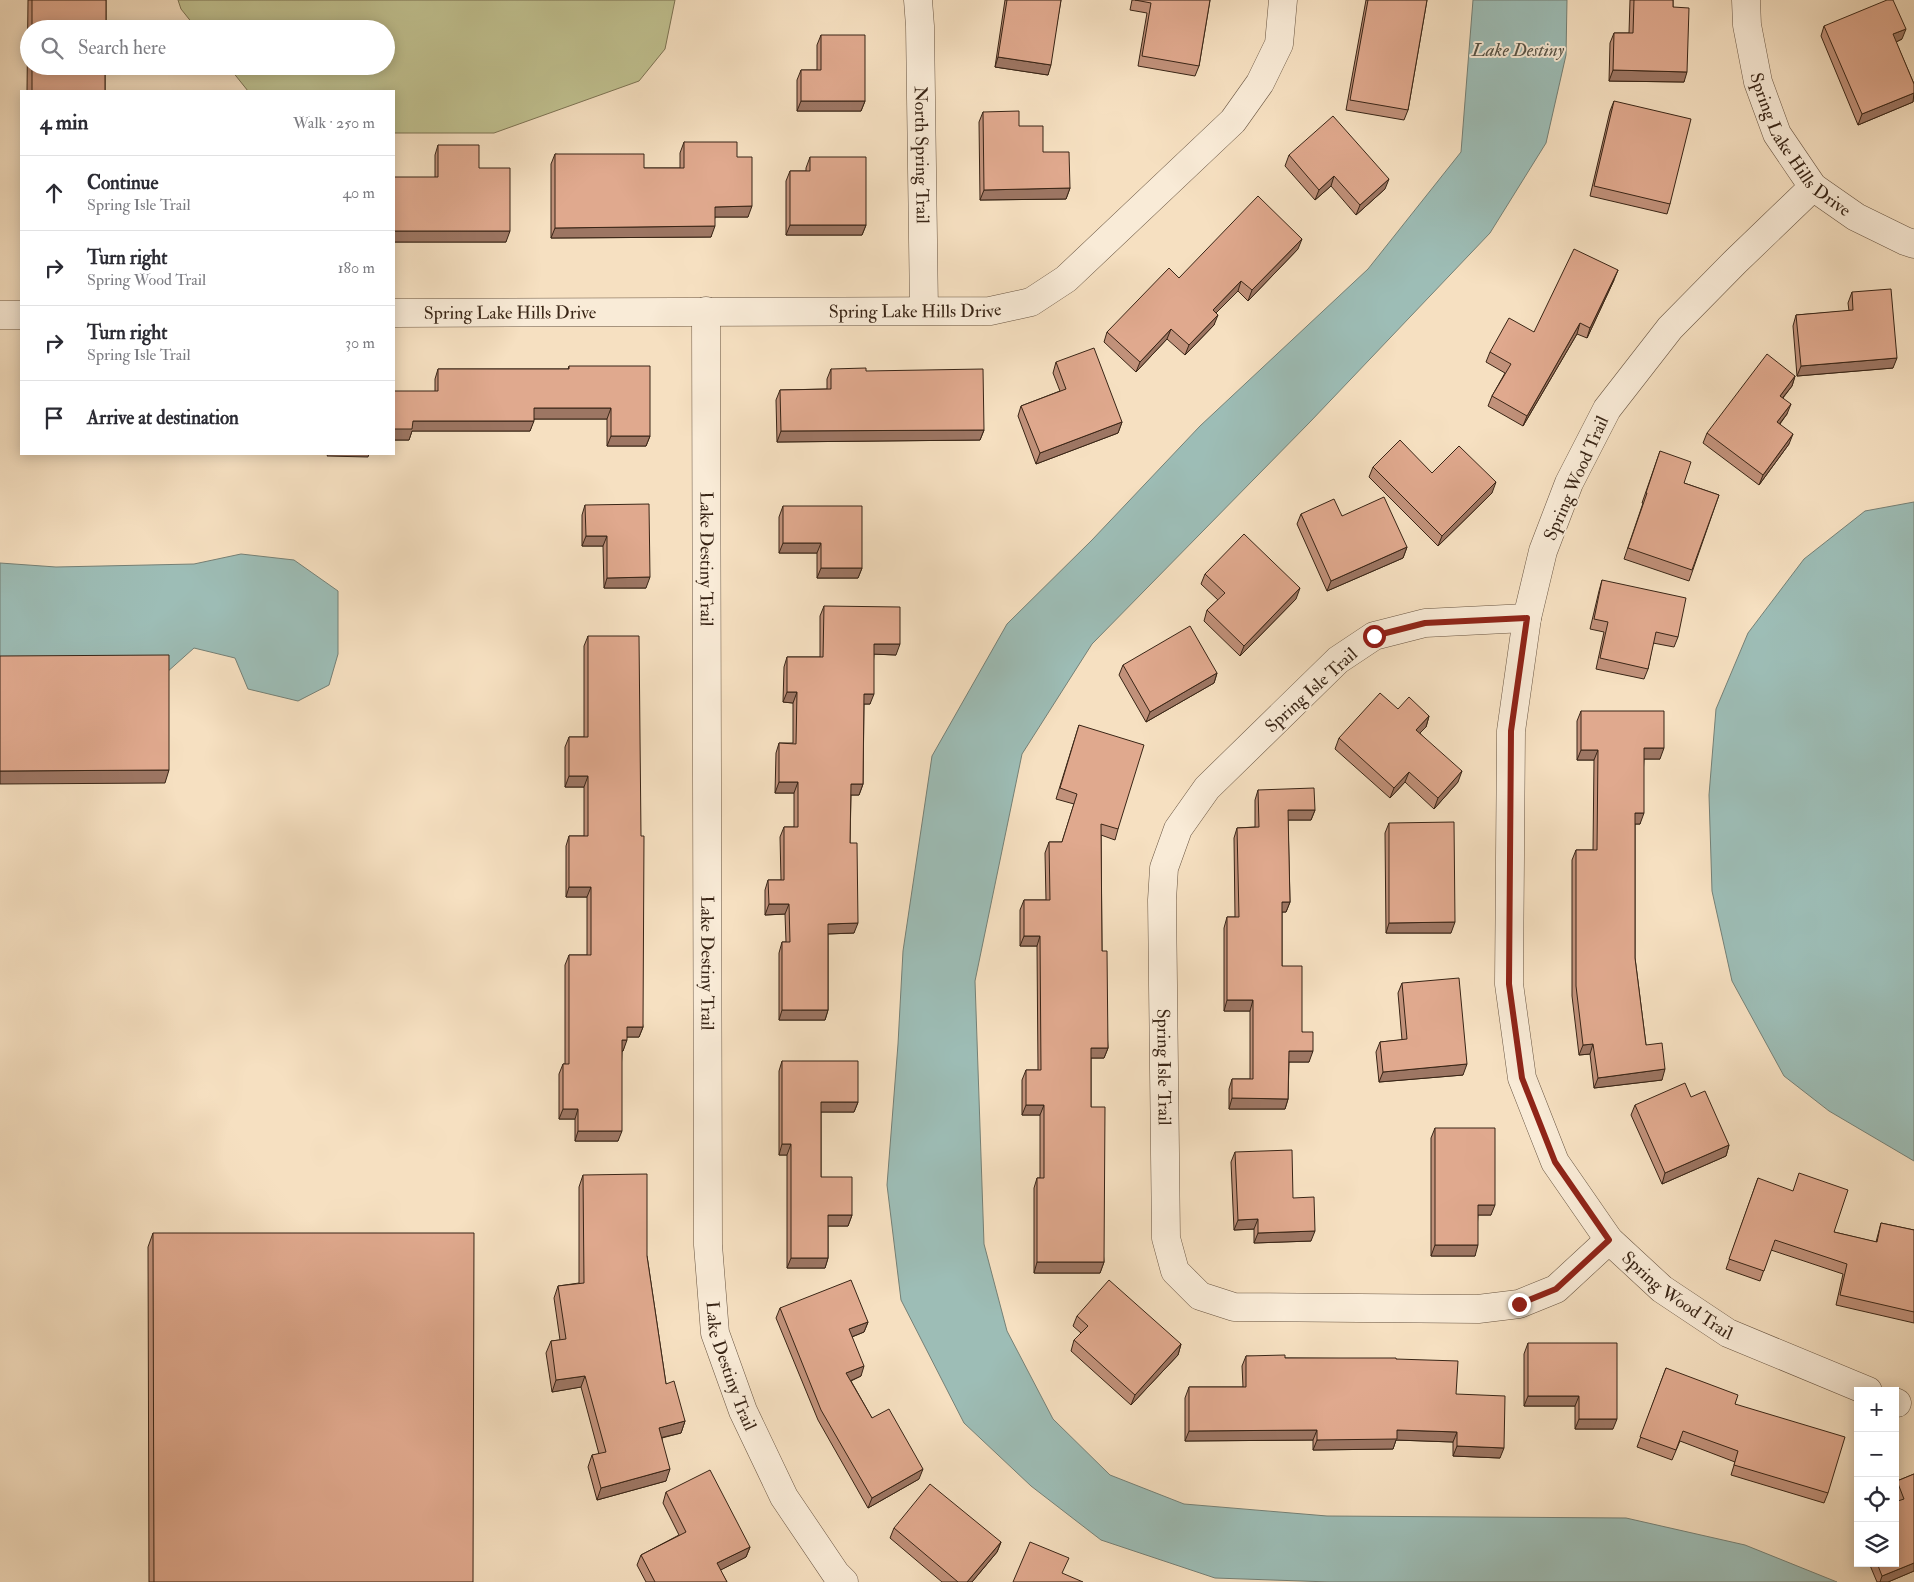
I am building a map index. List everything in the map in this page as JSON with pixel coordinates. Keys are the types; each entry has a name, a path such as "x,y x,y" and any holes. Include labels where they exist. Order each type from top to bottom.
{"street":[{"name":"North Spring Trail","path":"918,0 924,310"},
{"name":"Spring Lake Hills Drive","path":"395,313 990,310 1031,302 1066,279 1233,121 1260,83 1279,44 1283,0"},
{"name":"Spring Lake Hills Drive","path":"1746,0 1747,25 1761,90 1777,134 1813,187 1856,217 1914,244"},
{"name":"Spring Wood Trail","path":"1813,187 1670,328 1607,409 1569,483 1543,551 1527,618 1511,731 1509,984 1522,1078 1555,1162 1609,1240 1662,1289 1728,1333 1858,1387"},
{"name":"Lake Destiny Trail","path":"706,311 708,1235 715,1333 742,1411 784,1497 834,1579"},
{"path":"0,315 20,315"},
{"name":"Spring Isle Trail","path":"1527,618 1425,623 1374,636 1338,660 1207,788 1178,829 1164,868 1162,900 1166,1238 1175,1271 1200,1296 1234,1307 1478,1310 1519,1304 1556,1289 1609,1240"}],"green space":[{"path":"178,0 675,0 665,49 639,81 494,133 395,133 395,90 247,90 235,75 395,75 395,20 190,20 181,9"}],"water":[{"name":"Lake Destiny","path":"1473,0 1567,0 1566,55 1546,143 1490,233 1310,422 1092,644 1022,754 975,981 984,1244 1007,1331 1053,1419 1110,1475 1184,1504 1327,1516 1626,1518 1745,1545 1837,1582 1330,1582 1215,1578 1101,1540 1031,1486 964,1423 901,1300 887,1185 903,951 932,756 1007,624 1092,540 1200,426 1368,269 1461,152"},
{"path":"1914,502 1914,1161 1829,1111 1784,1076 1732,981 1712,891 1709,795 1716,709 1748,633 1804,559 1865,511"},
{"path":"241,554 294,560 338,591 338,654 329,685 298,701 248,689 235,658 194,648 166,673 0,676 0,563 56,567 194,564"}],"building":[{"path":"32,0 106,0 106,20 32,20"},
{"path":"1007,0 1061,0 1051,65 998,57"},
{"path":"1135,0 1210,0 1199,66 1142,56 1151,3"},
{"path":"1368,0 1427,0 1408,110 1350,100"},
{"path":"1634,0 1673,0 1673,7 1689,8 1687,72 1613,70 1614,33 1633,33"},
{"path":"1887,0 1893,0 1906,29 1893,34 1914,84 1914,93 1862,114 1824,26"},
{"path":"821,35 865,35 865,101 801,101 801,70 821,70"},
{"path":"32,75 105,75 105,90 32,90"},
{"path":"1614,101 1691,119 1670,204 1594,186"},
{"path":"1019,111 1019,126 1043,126 1043,152 1069,152 1070,188 984,190 983,112"},
{"path":"1333,116 1389,179 1360,205 1334,176 1319,190 1289,155"},
{"path":"684,142 737,142 737,157 752,157 752,206 715,207 715,226 555,228 555,154 644,154 644,168 684,168"},
{"path":"438,145 479,145 479,168 510,168 510,231 395,231 395,177 438,177"},
{"path":"810,157 866,157 866,225 790,225 790,171 810,171"},
{"path":"1258,196 1302,239 1252,290 1241,281 1213,310 1218,315 1189,345 1171,329 1140,362 1107,332 1169,268 1179,278"},
{"path":"1574,249 1618,270 1590,328 1580,323 1527,416 1492,396 1511,364 1490,352 1509,318 1534,332"},
{"path":"1891,289 1897,358 1801,366 1796,315 1853,310 1852,292"},
{"path":"1094,348 1122,422 1040,453 1021,406 1066,389 1056,362"},
{"path":"1767,354 1795,376 1780,396 1791,404 1777,422 1793,434 1763,475 1707,433"},
{"path":"569,366 650,366 650,436 611,436 611,408 534,408 534,421 413,421 412,429 395,429 395,391 438,391 438,369 569,369"},
{"path":"866,368 866,371 983,369 984,430 781,431 780,390 831,389 831,369"},
{"path":"1400,440 1432,473 1459,446 1496,482 1442,536 1373,467"},
{"path":"1660,451 1691,462 1684,483 1719,495 1692,570 1628,548"},
{"path":"1384,497 1407,547 1331,581 1301,514 1334,499 1342,516"},
{"path":"649,504 650,577 607,578 607,536 586,536 585,505"},
{"path":"783,506 862,506 862,568 821,568 821,543 783,543"},
{"path":"1244,534 1300,588 1244,646 1207,610 1225,593 1205,574"},
{"path":"1602,580 1686,598 1678,637 1656,632 1648,669 1600,658 1608,622 1594,619"},
{"path":"824,606 900,607 900,644 874,644 874,694 864,694 863,784 851,784 850,843 857,843 858,923 828,924 828,1010 782,1010 782,942 790,942 789,904 769,904 768,880 784,880 784,827 798,827 798,782 779,782 779,743 796,744 797,692 787,692 787,657 823,657"},
{"path":"1190,626 1217,673 1150,712 1123,665"},
{"path":"588,636 639,636 641,836 644,836 643,1027 627,1027 627,1040 622,1040 622,1131 578,1131 578,1109 563,1109 563,1064 569,1064 569,955 591,955 591,887 569,887 569,836 588,836 588,776 569,776 569,737 588,737"},
{"path":"169,655 169,770 0,771 0,656"},
{"path":"1380,693 1398,709 1409,697 1429,716 1416,730 1462,771 1438,798 1409,772 1394,788 1339,738"},
{"path":"1581,711 1664,711 1664,748 1644,748 1644,813 1635,813 1635,958 1646,1045 1662,1043 1665,1069 1598,1078 1593,1044 1583,1045 1576,986 1576,850 1597,850 1598,750 1581,750"},
{"path":"1079,725 1144,745 1118,829 1101,824 1102,951 1107,951 1108,1048 1091,1048 1091,1107 1105,1107 1104,1262 1037,1262 1037,1178 1044,1178 1044,1105 1026,1105 1026,1070 1041,1070 1040,936 1024,936 1024,900 1050,900 1049,842 1062,842 1077,794 1060,788"},
{"path":"1314,788 1315,810 1288,810 1290,902 1282,902 1282,966 1302,966 1302,1032 1313,1032 1313,1051 1289,1051 1288,1099 1232,1098 1232,1079 1253,1079 1253,1000 1227,1000 1227,917 1239,917 1237,828 1259,827 1258,790"},
{"path":"1454,822 1455,922 1389,923 1389,823"},
{"path":"1459,978 1467,1064 1383,1072 1380,1042 1407,1039 1402,983"},
{"path":"782,1061 858,1061 858,1102 821,1102 821,1177 852,1177 852,1215 828,1215 828,1258 791,1258 791,1144 782,1144"},
{"path":"1685,1083 1691,1097 1705,1091 1729,1145 1665,1173 1635,1105"},
{"path":"1435,1128 1495,1128 1495,1205 1478,1205 1478,1245 1435,1245"},
{"path":"1292,1150 1293,1198 1314,1197 1315,1231 1258,1233 1258,1219 1238,1220 1235,1152"},
{"path":"1799,1173 1848,1190 1834,1232 1877,1242 1881,1223 1914,1230 1914,1312 1840,1295 1847,1264 1775,1240 1764,1271 1729,1259 1758,1178 1793,1191"},
{"path":"647,1174 647,1256 666,1384 674,1381 685,1421 659,1428 670,1469 601,1488 592,1455 606,1452 585,1376 556,1380 551,1341 566,1339 558,1286 584,1283 583,1175"},
{"path":"153,1233 474,1233 473,1582 154,1582"},
{"path":"851,1280 868,1322 849,1329 864,1366 846,1373 872,1418 889,1409 923,1469 872,1498 821,1410 780,1308"},
{"path":"1109,1280 1181,1344 1135,1395 1074,1340 1088,1326 1077,1316"},
{"path":"1528,1343 1617,1343 1617,1419 1579,1419 1579,1396 1528,1396"},
{"path":"1285,1355 1285,1358 1396,1358 1458,1361 1456,1394 1505,1396 1504,1448 1457,1446 1457,1432 1397,1430 1397,1439 1317,1440 1317,1430 1189,1431 1189,1387 1246,1387 1246,1356"},
{"path":"1666,1368 1738,1395 1735,1404 1845,1437 1828,1493 1734,1465 1738,1451 1683,1431 1676,1450 1640,1437"},
{"path":"710,1470 750,1547 717,1563 727,1582 655,1582 641,1555 686,1532 666,1492"},
{"path":"1914,1474 1914,1563 1882,1576 1879,1567 1899,1567 1899,1501 1904,1499 1899,1486 1899,1480"},
{"path":"930,1484 1001,1542 967,1582 958,1582 894,1528"},
{"path":"1030,1542 1069,1558 1062,1573 1083,1582 1013,1582"}],"route":[{"path":"1374,636 1425,623 1527,618 1511,731 1509,984 1522,1078 1555,1162 1609,1240 1556,1289 1519,1304"}]}
